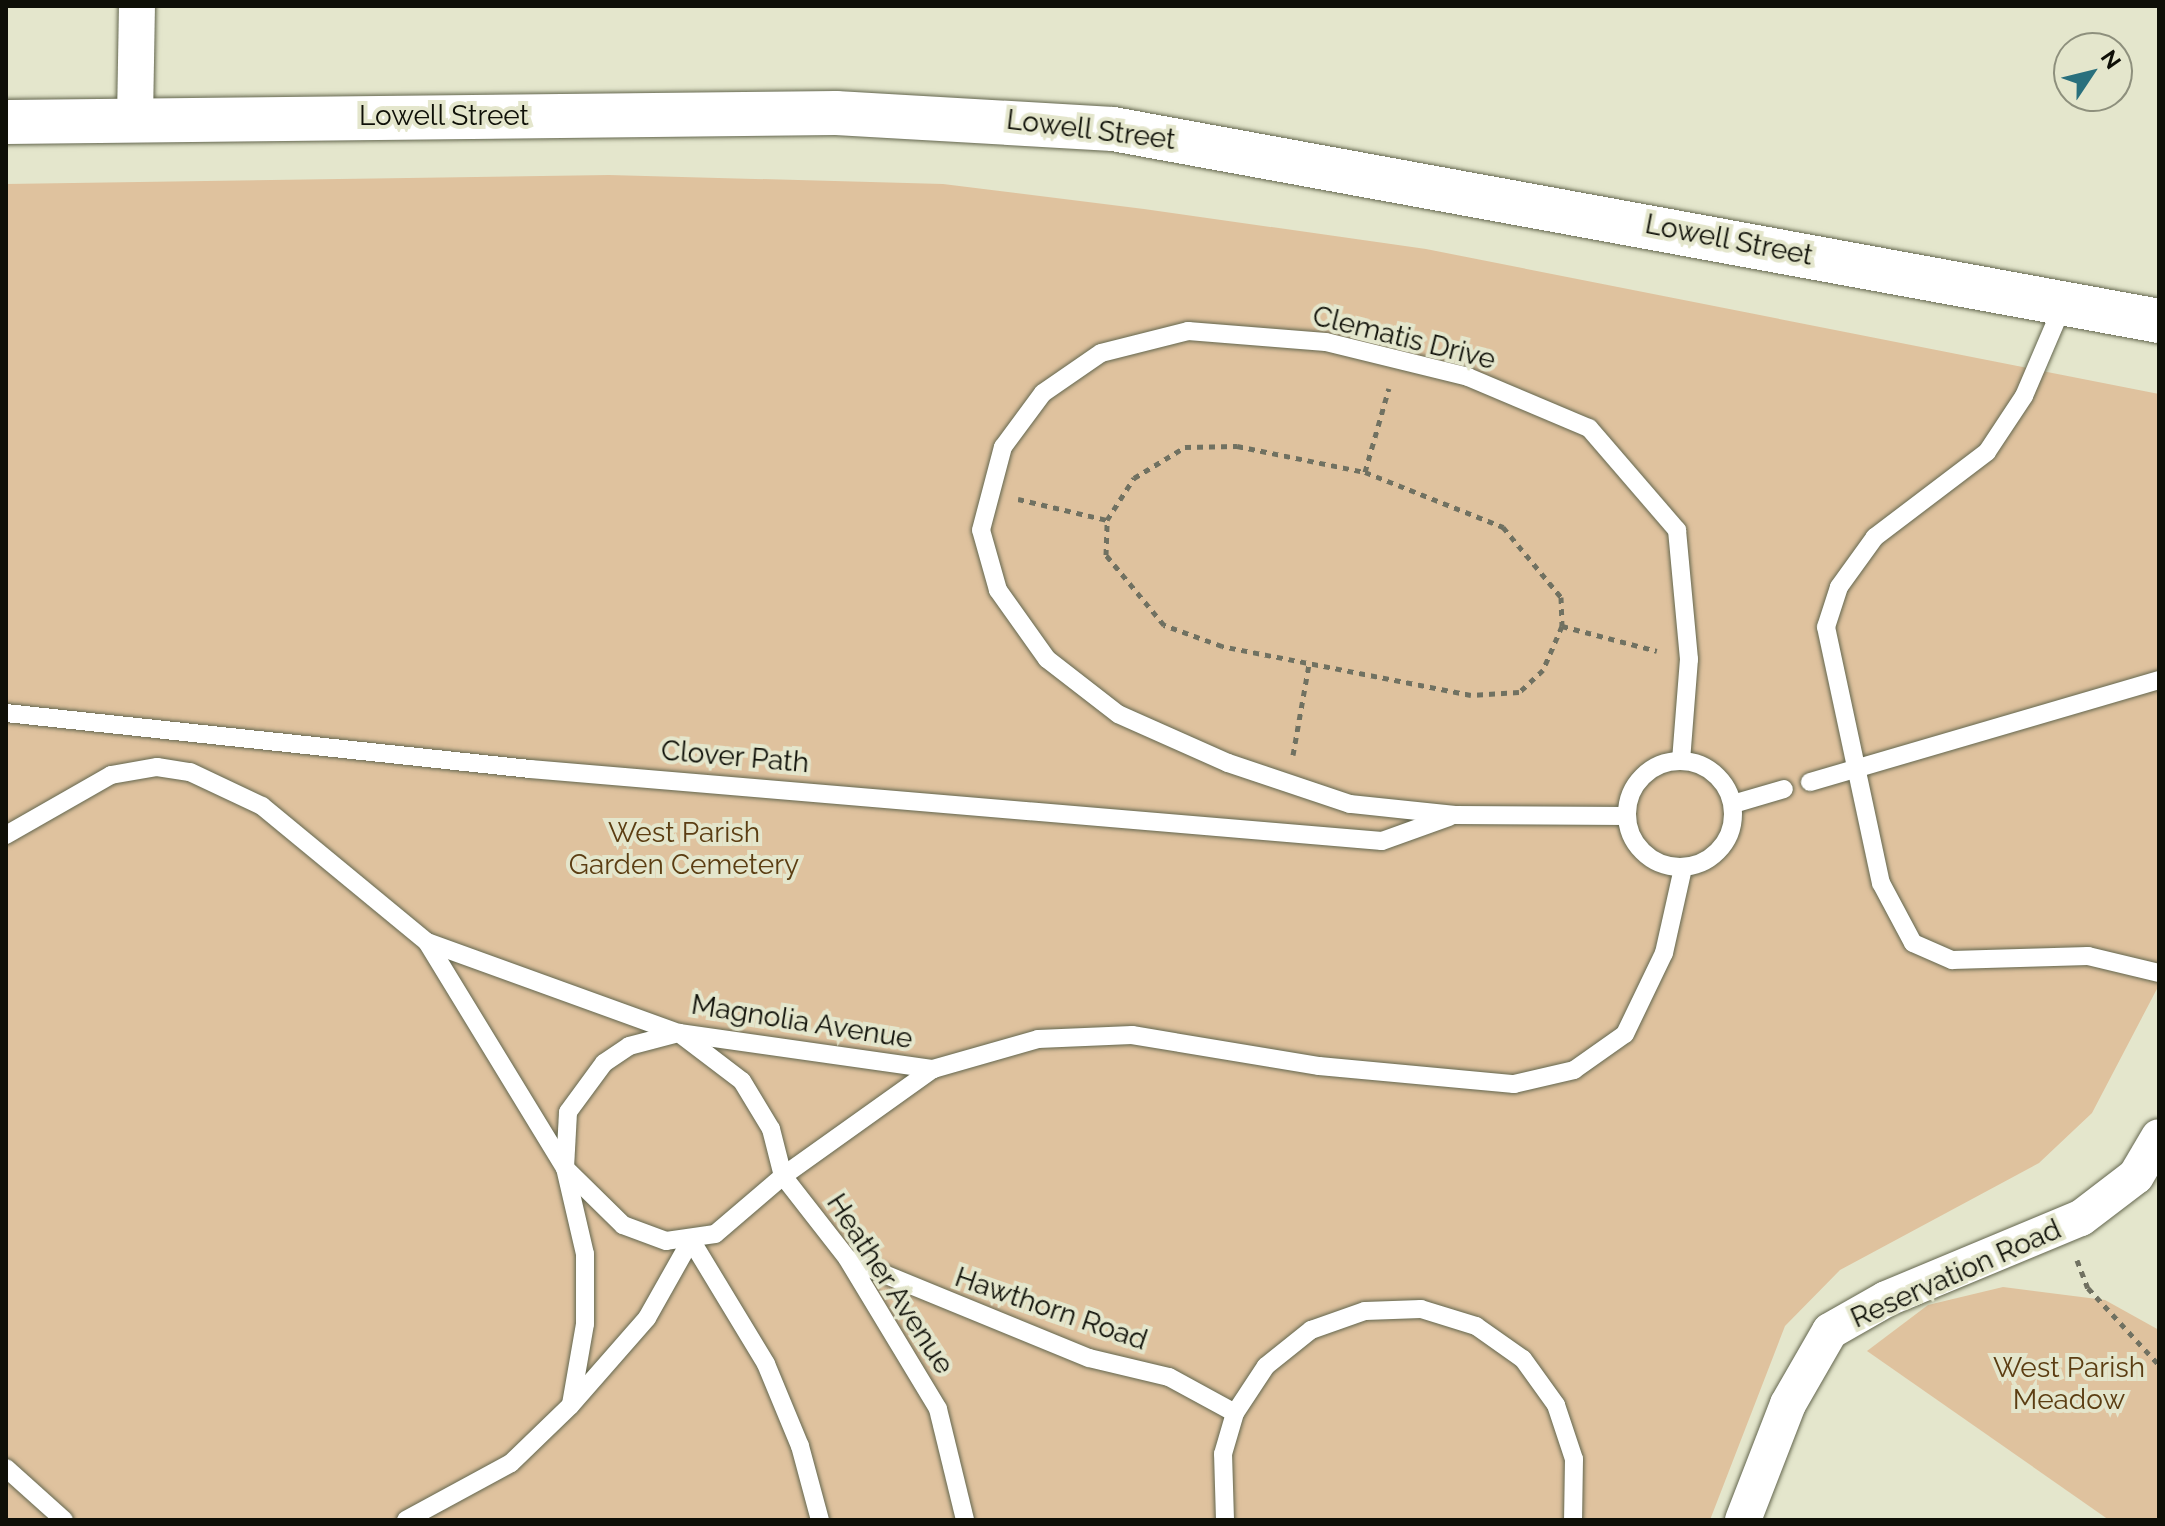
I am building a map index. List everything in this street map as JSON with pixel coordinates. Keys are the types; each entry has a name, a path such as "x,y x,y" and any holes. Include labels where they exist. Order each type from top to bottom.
{"main road":[{"name":"Lowell Street","path":"6,122 836,113 1113,129 1343,166 2159,321"}],"street":[{"path":"135,119 137,6"},
{"name":"Reservation Road","path":"1743,1520 1788,1404 1830,1331 1886,1299 2064,1226 2136,1176 2159,1137"}],"lane":[{"path":"2063,305 2024,396 1987,452 1875,537 1839,587 1826,627 1881,883 1913,943 1952,960 2088,956 2159,973"},
{"name":"Clematis Drive","path":"1626,816 1455,815 1350,804 1288,783 1118,714 1047,659 998,590 981,530 1003,447 1043,393 1101,353 1188,331 1326,342 1468,377 1589,428 1641,480 1677,530 1689,659 1681,760"},
{"path":"1810,782 2159,680"},
{"name":"Clover Path","path":"6,713 530,769 1382,841 1455,815"},
{"path":"1681,760 1714,773 1733,804 1728,839 1701,864 1683,868 1666,867 1637,848 1626,816 1642,777 1681,760"},
{"name":"Magnolia Avenue","path":"6,835 111,775 157,767 190,772 262,806 427,942 679,1033 933,1069 1038,1039 1132,1035 1319,1066 1514,1084 1546,1080 1574,1070 1625,1034 1664,953 1683,868"},
{"path":"1733,804 1784,789"},
{"path":"427,942 565,1168 623,1225 666,1241 691,1240 735,1220 783,1176 933,1069"},
{"path":"570,1406 585,1324 585,1254 565,1168 568,1112 584,1085 629,1046 679,1033 742,1081 771,1129 783,1176"},
{"name":"Heather Avenue","path":"783,1176 847,1258 938,1409 965,1520"},
{"path":"406,1520 511,1463 570,1406 647,1318 691,1240"},
{"path":"691,1240 766,1364 820,1520"},
{"name":"Hawthorn Road","path":"847,1258 1074,1352 1169,1377 1235,1413"},
{"path":"1225,1520 1223,1454 1235,1413 1266,1366 1311,1330 1365,1311 1421,1309 1476,1326 1523,1359 1556,1405 1574,1459 1573,1520"},
{"path":"6,1468 64,1520"}],"path":[{"path":"1365,472 1397,360"},
{"path":"1237,446 1365,472 1503,527 1561,597 1562,626 1543,670 1519,692 1471,695 1222,646 1164,625 1106,555 1107,520 1134,478 1185,447 1237,446"},
{"path":"991,492 1107,520"},
{"path":"1562,626 1689,659"},
{"path":"1288,783 1309,664"},
{"path":"2064,1226 2088,1288 2159,1365"}],"green space":[{"name":"West Parish Garden Cemetery","path":"609,175 943,184 1144,209 1426,249 2159,394 2159,985 2092,1113 2039,1163 1840,1270 1785,1326 1710,1520 6,1520 6,184"},
{"name":"West Parish Meadow","path":"2003,1287 2105,1300 2159,1330 2159,1520 2109,1520 1867,1351 1928,1305"}]}
